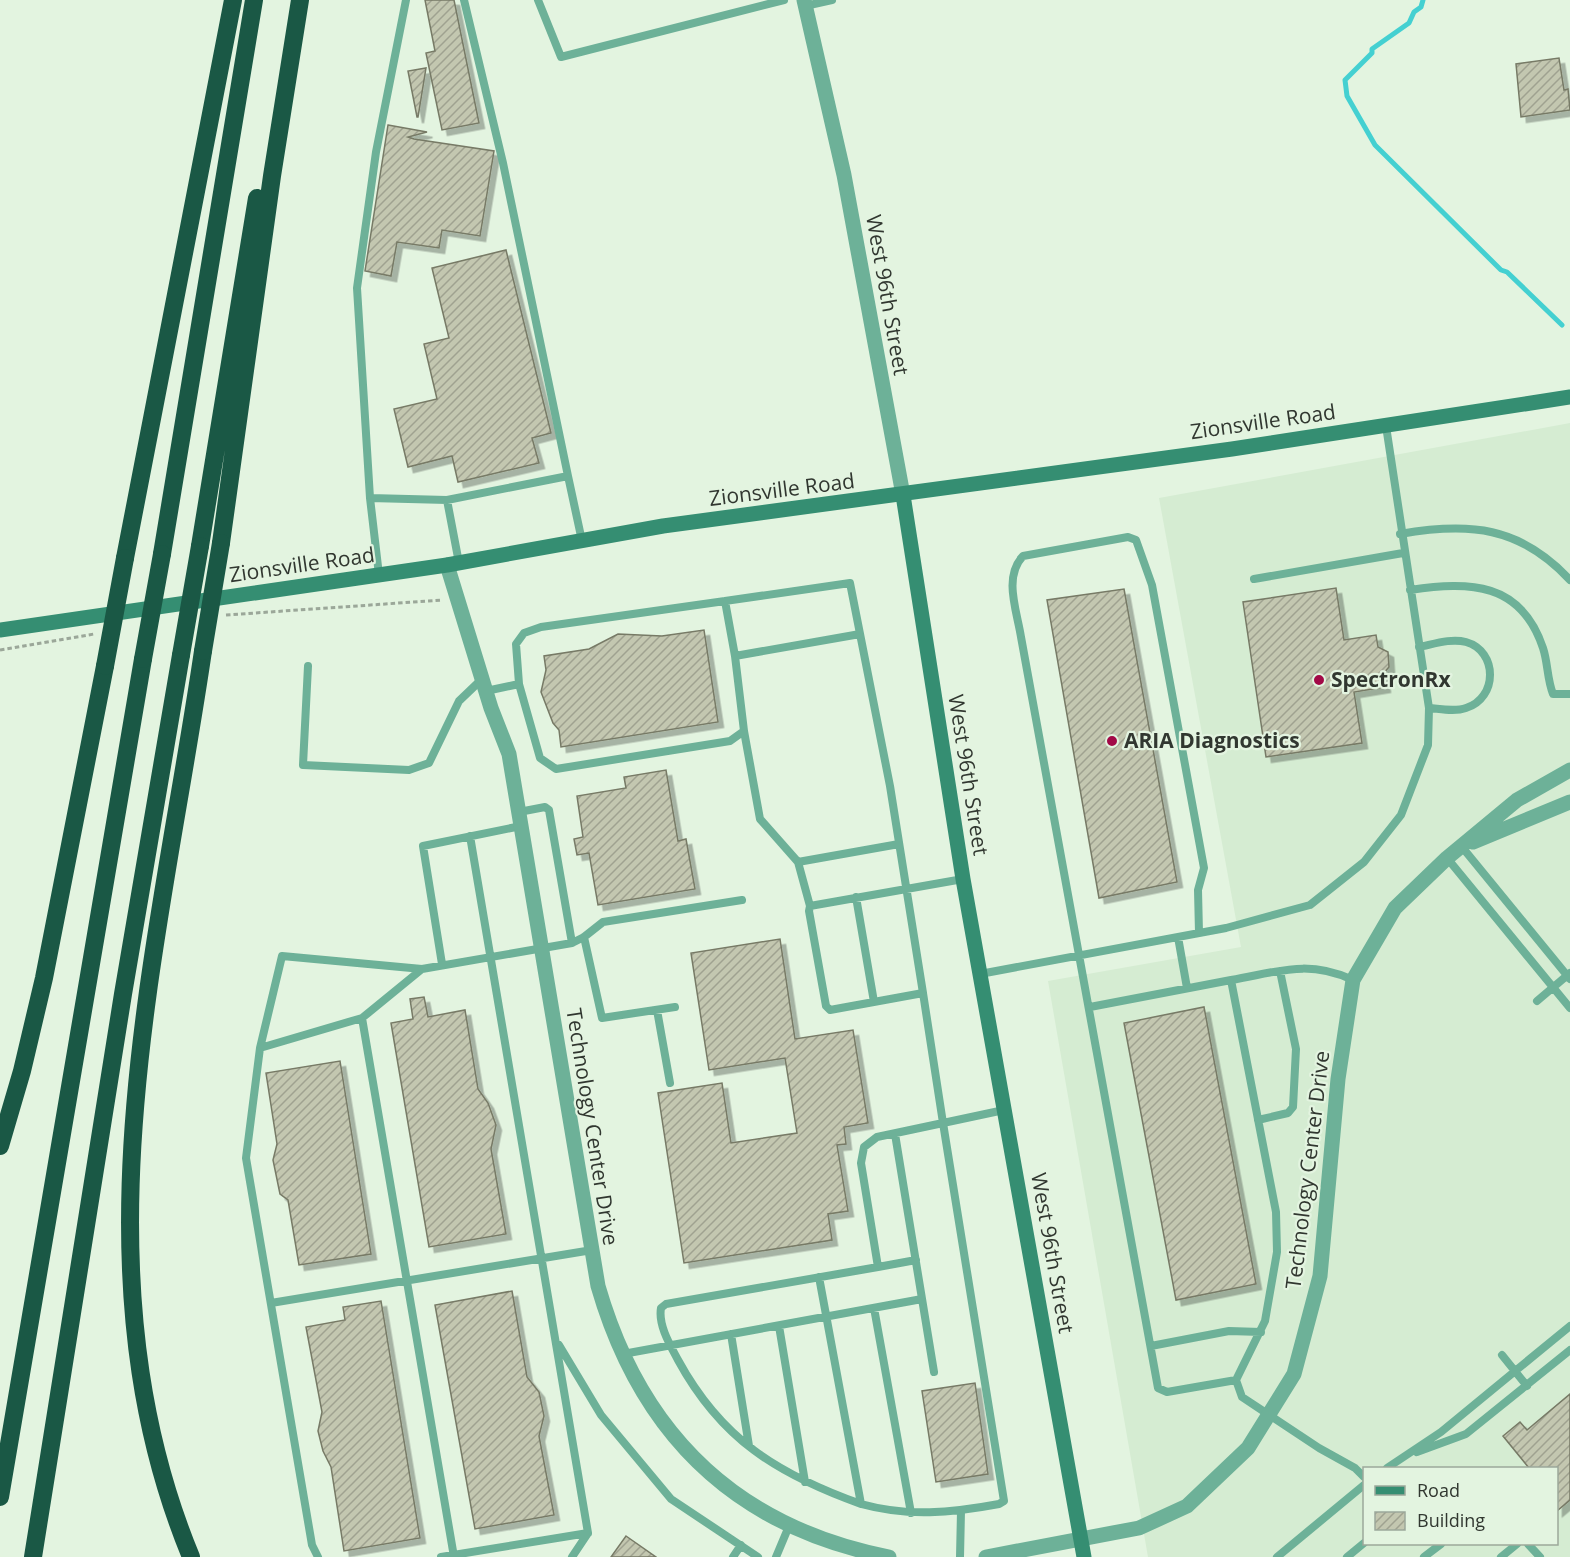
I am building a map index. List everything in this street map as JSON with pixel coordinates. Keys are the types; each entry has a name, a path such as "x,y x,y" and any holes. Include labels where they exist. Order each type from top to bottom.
{"highway":[{"path":"0,1146 22,1071 44,978 233,0"},
{"path":"0,1497 162,554 254,0"},
{"path":"191,1557 166,1484 144,1394 134,1313 128,1215 132,1143 150,977 221,543 272,176 300,0"},
{"path":"33,1557 129,959 261,172 296,27"}],"main road":[{"name":"Zionsville Road","path":"0,630 453,564 663,526 903,495 1386,426 1570,397"},
{"name":"West 96th Street","path":"903,495 963,879 1084,1557"}],"street":[{"name":"West 96th Street","path":"805,3 844,175 903,495"},
{"name":"Technology Center Drive","path":"453,564 457,597 484,685 509,754 598,1286 621,1354 653,1409 699,1464 755,1508 789,1526 854,1550 889,1557"},
{"name":"Technology Center Drive","path":"986,1557 1081,1541 1139,1528 1187,1506 1248,1448 1294,1374 1320,1276 1338,1079 1353,980 1395,908 1447,858 1517,800 1570,770"},
{"name":"Technology Center Drive","path":"1462,847 1570,802"}],"lane":[{"path":"379,575 370,498 357,288 376,152 406,0"},
{"path":"464,0 503,163 582,541"},
{"path":"538,0 561,57 766,2 784,0"},
{"path":"805,3 832,0"},
{"path":"980,974 1199,933 1310,905 1364,862 1401,815 1428,745 1429,708 1400,534 1386,426"},
{"path":"370,498 447,500 568,476"},
{"path":"447,500 453,564"},
{"path":"1400,534 1458,527 1498,532 1535,549 1570,580"},
{"path":"1199,933 1198,890 1204,868 1152,585 1136,540 1128,537 1023,556 1016,563 1011,575 1158,1388 1162,1391 1236,1380"},
{"path":"1254,579 1403,553"},
{"path":"744,731 730,741 556,769 540,758 519,684 516,644 524,633 541,627 850,583 899,844 1005,1496 999,1504 961,1511 911,1513 884,1510 861,1504 780,1470 736,1436 697,1391 670,1345 660,1316 661,1308 666,1304 916,1260"},
{"path":"1410,590 1462,584 1481,587 1515,603 1528,616 1538,634 1553,694 1570,694"},
{"path":"725,601 735,656 744,731 760,819 798,862 810,906 826,1006 830,1010 923,993"},
{"path":"735,656 860,634"},
{"path":"1419,646 1454,641 1465,642 1484,654 1491,676 1490,687 1475,705 1464,709 1429,708"},
{"path":"308,666 303,765 409,770 429,763 459,701 484,685 519,684"},
{"path":"442,964 423,849 427,844 470,836 520,819 545,807 549,810 572,943"},
{"path":"470,836 588,1533 572,1557"},
{"path":"798,862 899,844"},
{"path":"1462,847 1569,976 1537,1001"},
{"path":"1447,858 1570,1008"},
{"path":"810,906 963,879"},
{"path":"856,897 874,1002"},
{"path":"318,1557 312,1545 246,1158 260,1048 282,956 422,969 572,943 603,922 742,900"},
{"path":"584,937 600,1017 605,1019 675,1007"},
{"path":"1178,937 1187,988"},
{"path":"1090,1007 1231,980 1317,967 1353,980"},
{"path":"260,1048 362,1018 422,969"},
{"path":"1258,1120 1288,1113 1293,1107 1296,1049 1280,972"},
{"path":"1231,980 1276,1212 1277,1252 1261,1332 1236,1380 1242,1397 1363,1475"},
{"path":"657,1010 670,1083"},
{"path":"362,1018 454,1556"},
{"path":"878,1267 861,1155 869,1141 1006,1110"},
{"path":"895,1134 934,1372"},
{"path":"271,1303 592,1250"},
{"path":"819,1277 861,1504"},
{"path":"621,1354 922,1299"},
{"path":"874,1308 911,1513"},
{"path":"778,1326 805,1482"},
{"path":"1389,1467 1441,1432 1570,1326"},
{"path":"1151,1346 1229,1331 1261,1332"},
{"path":"731,1334 749,1446"},
{"path":"556,1341 601,1415 671,1499 758,1557"},
{"path":"1410,1454 1466,1434 1570,1350"},
{"path":"1502,1355 1527,1386"},
{"path":"1277,1557 1363,1487"},
{"path":"960,1557 961,1511"},
{"path":"776,1557 789,1526"},
{"path":"441,1557 588,1533"},
{"path":"733,1557 741,1545"},
{"path":"1347,1557 1363,1545"},
{"path":"1424,1557 1440,1545"},
{"path":"1501,1557 1516,1545"},
{"path":"1529,1545 1540,1557"}],"path":[{"path":"225,615 385,602 430,602 457,597"},
{"path":"0,650 94,634"}],"shaded area":[{"path":"1570,423 1570,1557 1148,1557 1048,981 1241,947 1159,498"}],"building":[{"path":"425,0 454,0 479,123 442,130 426,53 435,51"},
{"path":"1559,58 1564,90 1568,89 1570,110 1521,117 1516,64"},
{"path":"426,68 418,117 417,117 408,71"},
{"path":"388,125 427,132 408,137 414,139 494,151 480,236 442,230 439,248 397,242 391,276 365,271"},
{"path":"506,250 551,433 532,438 539,463 458,482 452,456 408,467 394,409 437,399 424,344 449,338 432,268"},
{"name":"SpectronRx","path":"1336,588 1344,640 1376,635 1378,647 1388,652 1389,667 1383,674 1385,687 1354,692 1362,743 1266,757 1243,602"},
{"name":"ARIA Diagnostics","path":"1124,589 1177,882 1099,898 1047,600"},
{"path":"704,630 718,722 561,747 559,730 553,723 541,692 546,670 544,656 589,649 618,634 662,636"},
{"path":"666,770 678,841 686,839 695,889 598,905 589,853 577,855 574,839 583,837 577,796 626,788 624,777"},
{"path":"780,939 795,1039 853,1030 868,1123 844,1127 846,1144 837,1145 848,1211 828,1214 832,1240 684,1263 658,1093 722,1083 731,1143 797,1133 785,1058 709,1070 691,953"},
{"path":"424,997 428,1017 465,1010 478,1089 488,1103 496,1125 491,1149 506,1234 429,1247 391,1023 413,1019 410,999"},
{"path":"1204,1007 1256,1284 1176,1300 1124,1023"},
{"path":"340,1061 371,1254 299,1265 288,1200 280,1194 273,1160 277,1144 266,1073"},
{"path":"512,1291 527,1377 539,1392 544,1416 539,1436 554,1515 475,1529 435,1305"},
{"path":"381,1301 420,1538 344,1551 331,1467 323,1451 318,1431 322,1412 306,1327 345,1320 343,1307"},
{"path":"975,1383 988,1474 936,1482 922,1391"},
{"path":"1570,1394 1570,1500 1558,1510 1558,1467 1528,1467 1503,1436 1520,1422 1527,1430"},
{"path":"626,1536 656,1557 611,1557"}],"waterway":[{"path":"1423,0 1421,7 1414,12 1409,23 1372,49 1372,53 1345,80 1347,96 1375,145 1501,270 1507,272 1562,325"}],"place":[{"name":"SpectronRx","path":"1319,680"},
{"name":"ARIA Diagnostics","path":"1112,741"}]}
